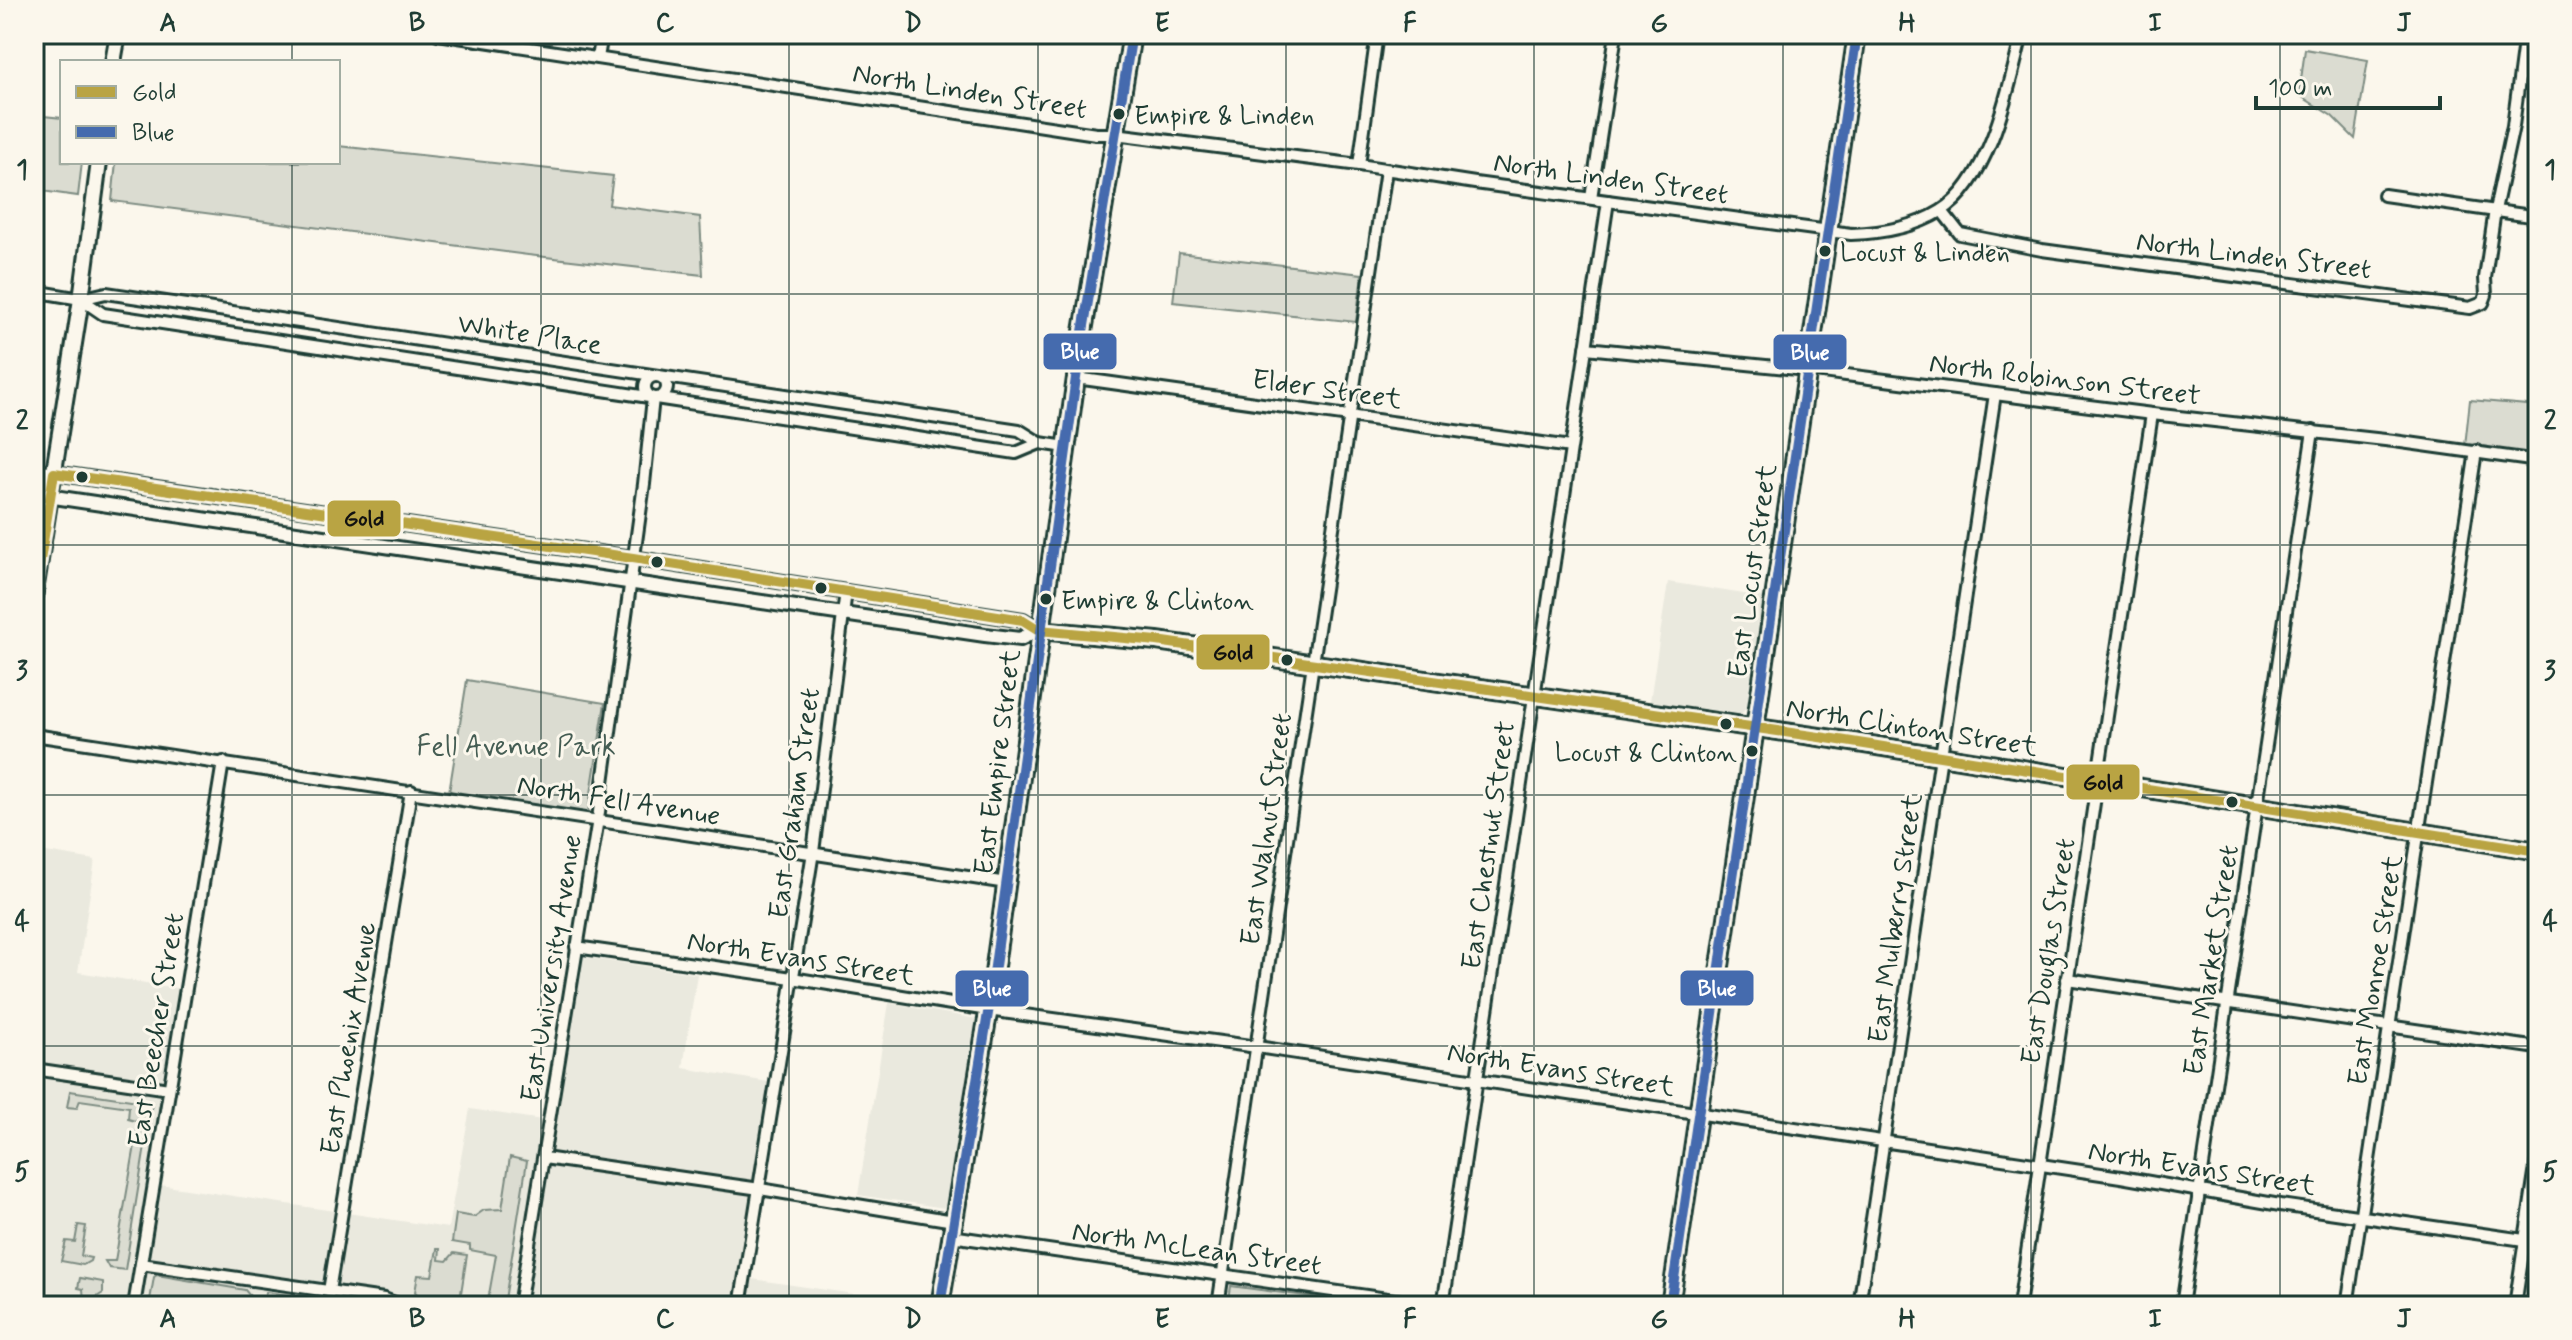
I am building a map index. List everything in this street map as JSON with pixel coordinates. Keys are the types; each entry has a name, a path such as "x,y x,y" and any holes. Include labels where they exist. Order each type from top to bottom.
{"main road":[{"path":"113,60 118,34"},
{"name":"East Empire Street","path":"940,1306 1007,883 1039,630 1076,378 1132,34"},
{"name":"East Locust Street","path":"1670,1306 1857,34"},
{"path":"34,598 99,164"},
{"name":"North Clinton Street","path":"1039,630 1157,641 1755,728 2538,851"}],"street":[{"name":"North Linden Street","path":"438,34 1096,134 1359,165 1828,231 1874,233 1942,211 1960,234 2042,250 2463,307 2483,303 2486,295 2485,278 2495,210"},
{"path":"598,58 602,34"},
{"path":"1359,165 1377,34"},
{"path":"1591,198 1616,34"},
{"path":"1942,211 1964,189 1989,148 2022,34"},
{"path":"2495,210 2513,126 2525,34"},
{"name":"East Walnut Street","path":"1218,1306 1386,170"},
{"path":"2384,195 2538,217"},
{"name":"East Chestnut Street","path":"1443,1306 1608,201"},
{"name":"White Place","path":"34,291 81,299 106,293 1019,430 1040,443 1066,447"},
{"name":"White Place","path":"81,299 103,314 849,428 1016,453 1040,443"},
{"path":"333,349 337,328"},
{"path":"390,358 393,336"},
{"name":"North Robinson Street","path":"1586,348 1807,370 2538,461"},
{"path":"653,398 663,395 666,388 658,376"},
{"name":"Elder Street","path":"1076,378 1571,447"},
{"name":"East Mulberry Street","path":"1859,1306 1995,394"},
{"name":"East University Avenue","path":"519,1306 598,819 653,398"},
{"path":"849,428 852,405"},
{"name":"East Douglas Street","path":"2019,1306 2152,414"},
{"name":"East Market Street","path":"2182,1306 2313,431"},
{"name":"East Monroe Street","path":"2347,1306 2476,451"},
{"path":"34,470 846,591 1023,620 1039,630"},
{"path":"34,494 629,584 1020,639 1039,630"},
{"path":"259,527 263,504"},
{"path":"448,556 451,531"},
{"name":"East Graham Street","path":"740,1306 813,852 846,591"},
{"name":"North Fell Avenue","path":"34,735 1007,883"},
{"name":"East Beecher Street","path":"134,1306 223,762"},
{"name":"East Phoenix Avenue","path":"329,1291 411,791"},
{"name":"North Evans Street","path":"576,947 1699,1113 2278,1205 2538,1242"},
{"path":"2067,979 2538,1048"},
{"path":"34,1069 169,1089"},
{"path":"2515,1306 2538,1154"},
{"name":"North McLean Street","path":"544,1158 760,1189 953,1228 1222,1276 1436,1306"},
{"path":"141,1264 384,1299 403,1306"}],"shaded area":[{"path":"1668,582 1763,597 1746,708 1741,714 1650,701"},
{"path":"34,850 95,860 78,972 189,990 160,1185 448,1228 470,1109 549,1121 575,956 697,974 683,1068 775,1083 745,1278 936,1306 34,1306"},
{"path":"889,1003 977,1019 945,1208 858,1195"}],"green space":[{"path":"2305,49 2368,60 2355,139 2332,116 2299,95"},
{"path":"34,115 60,118 60,164 82,164 78,196 34,190"},
{"path":"340,146 613,176 609,205 700,217 703,275 528,255 112,201 116,164 340,164"},
{"path":"1179,253 1362,274 1356,322 1173,302"},
{"path":"2470,400 2538,406 2538,456 2465,446"},
{"name":"Fell Avenue Park","path":"467,680 605,703 588,813 449,792"},
{"path":"70,1091 152,1103 125,1270 109,1268 105,1261 115,1261 139,1122 128,1119 129,1107 80,1100 77,1108 67,1107"},
{"path":"510,1157 527,1161 504,1306 487,1306 496,1255 470,1250 470,1245 452,1242 456,1214 474,1217 484,1210 502,1209"},
{"path":"78,1225 86,1226 81,1256 91,1258 83,1265 61,1261 66,1241 75,1242"},
{"path":"437,1249 440,1249 439,1260 447,1261 454,1253 467,1255 459,1306 429,1306 415,1292 418,1275 432,1276"},
{"path":"157,1275 245,1290 250,1296 250,1306 149,1306 154,1277"},
{"path":"80,1278 103,1282 103,1293 89,1302 84,1301 83,1289 78,1288"},
{"path":"1231,1286 1379,1306 1228,1306"},
{"path":"266,1292 308,1298 310,1302 305,1306 266,1299"}],"transit line":[{"name":"Blue","path":"940,1306 991,995 1079,356 1132,34"},
{"name":"Blue","path":"1670,1306 1857,34"},
{"name":"Gold","path":"34,598 54,473 633,558 1023,620 1039,630 1157,641 1833,739 2538,851"}],"place":[{"name":"Empire & Linden","path":"1119,114"},
{"name":"Locust & Linden","path":"1825,251"},
{"name":"Empire & Clinton","path":"1046,599"},
{"name":"Locust & Clinton","path":"1752,751"}]}
